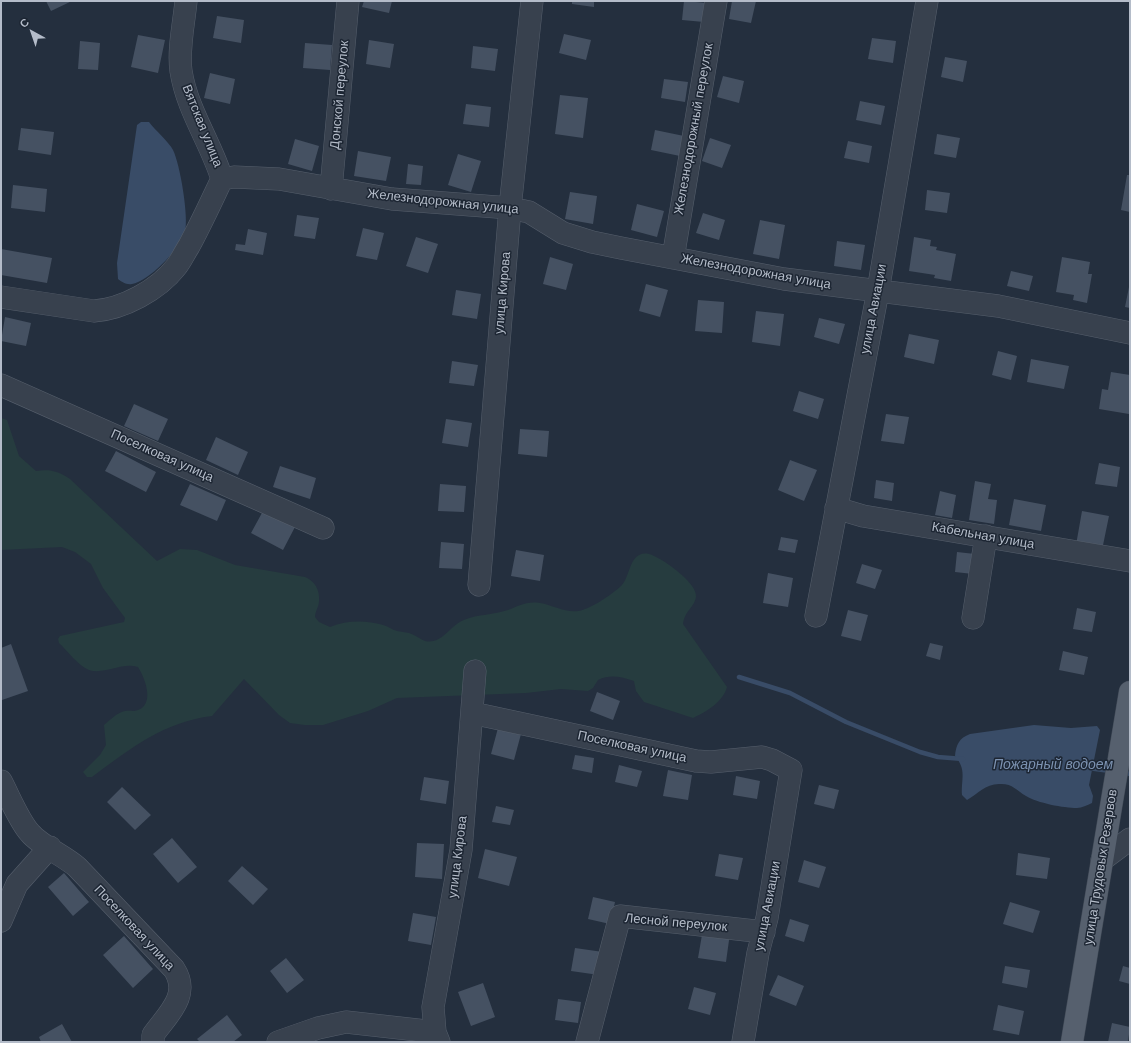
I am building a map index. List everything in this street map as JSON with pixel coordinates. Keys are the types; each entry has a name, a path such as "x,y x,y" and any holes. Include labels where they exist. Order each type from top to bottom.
{"main road":[{"name":"улица Трудовых Резервов","path":"1072,1042 1130,692"}],"street":[{"name":"Вятская улица","path":"186,1 181,70 185,89 222,180"},
{"name":"Донской переулок","path":"331,189 348,1"},
{"name":"улица Кирова","path":"479,585 510,208 532,1"},
{"name":"Железнодорожный переулок","path":"673,258 716,1"},
{"name":"улица Авиации","path":"816,616 878,291 927,1"},
{"name":"Железнодорожная улица","path":"222,180 234,177 279,179 392,199 510,208 529,212 563,233 585,240 673,258 784,279 992,305 1130,333"},
{"path":"1,297 94,311 104,310 136,298 157,285 177,267 222,180"},
{"name":"Поселковая улица","path":"1,384 323,528"},
{"name":"Кабельная улица","path":"836,508 863,516 1130,561"},
{"path":"973,618 986,536"},
{"name":"улица Кирова","path":"437,1037 433,1007 461,850 475,671"},
{"name":"Поселковая улица","path":"472,713 696,761 711,762 762,757 772,760 791,770"},
{"name":"улица Авиации","path":"743,1042 758,953 764,932 791,770"},
{"name":"Поселковая улица","path":"1,781 29,832 40,842 50,847 77,867 174,969 180,978 181,988 177,1002 152,1035 153,1042"},
{"path":"1102,860 1130,839"},
{"path":"1,921 17,884 50,847"},
{"name":"Лесной переулок","path":"587,1042 620,916 764,932"},
{"path":"278,1042 318,1028 346,1022 437,1037"}],"green space":[{"path":"1,418 7,420 19,456 36,471 54,471 70,479 157,561 180,549 197,550 235,565 305,577 314,583 319,593 319,603 315,617 319,622 330,627 350,622 370,622 409,633 425,641 431,641 441,637 464,620 503,612 526,603 540,603 569,611 583,610 600,602 624,583 633,561 637,556 649,554 655,556 678,571 695,591 695,601 686,615 683,624 727,687 718,702 708,710 693,718 644,702 636,691 634,681 620,677 607,677 598,680 593,688 588,691 561,689 526,693 397,698 368,711 323,725 305,725 290,723 279,715 244,679 212,716 194,719 178,724 148,738 120,756 92,777 87,777 83,772 100,755 106,745 104,725 120,713 125,711 136,711 143,707 147,697 146,684 138,667 126,666 101,671 89,670 77,661 59,643 58,639 60,636 124,622 125,618 103,588 91,564 75,552 62,547 1,550"}],"water":[{"path":"141,122 149,122 173,150 176,157 183,191 186,225 182,239 171,255 155,271 139,282 128,284 118,279 117,263 137,125"},
{"name":"Пожарный водоем","path":"1034,725 1071,728 1097,726 1100,730 1089,785 1093,796 1092,803 1077,808 1051,805 1031,799 1014,787 1003,784 994,784 967,800 962,795 963,775 959,761 955,756 957,745 961,740 970,734"}],"building":[{"path":"46,1 72,1 51,11"},
{"path":"364,1 392,1 389,13 362,7"},
{"path":"572,1 594,1 594,7 572,4"},
{"path":"684,1 707,3 704,22 682,20"},
{"path":"732,1 756,1 751,23 729,19"},
{"path":"217,16 244,20 241,43 213,38"},
{"path":"564,34 591,40 586,60 559,53"},
{"path":"138,35 165,40 158,73 131,67"},
{"path":"872,38 896,41 893,63 868,59"},
{"path":"369,40 394,44 390,68 366,64"},
{"path":"80,41 100,43 98,70 78,69"},
{"path":"305,43 332,45 330,70 303,68"},
{"path":"473,46 498,49 495,71 471,68"},
{"path":"945,57 967,61 963,82 941,77"},
{"path":"210,73 235,79 230,104 204,98"},
{"path":"723,76 744,81 739,103 717,97"},
{"path":"664,79 688,82 685,102 661,98"},
{"path":"560,95 588,98 583,138 555,134"},
{"path":"860,101 885,106 881,125 856,120"},
{"path":"466,104 491,107 489,127 463,124"},
{"path":"21,128 54,132 51,155 18,150"},
{"path":"655,130 684,136 680,156 651,150"},
{"path":"937,134 960,138 956,158 934,154"},
{"path":"710,138 731,145 722,168 702,161"},
{"path":"295,139 319,146 312,171 288,164"},
{"path":"848,141 872,146 869,163 844,158"},
{"path":"358,151 391,157 386,181 354,176"},
{"path":"458,154 481,161 471,192 448,185"},
{"path":"408,164 423,166 421,185 406,184"},
{"path":"1127,175 1130,175 1130,212 1121,210"},
{"path":"13,185 47,189 45,212 11,208"},
{"path":"927,190 950,193 947,213 925,210"},
{"path":"570,192 597,196 593,224 565,219"},
{"path":"637,204 664,211 657,237 631,230"},
{"path":"703,213 725,220 719,240 696,233"},
{"path":"297,215 319,218 315,239 294,236"},
{"path":"760,220 785,225 779,259 753,254"},
{"path":"363,228 384,233 377,260 356,256"},
{"path":"248,229 267,233 263,255 235,250 236,244 245,245"},
{"path":"416,237 438,244 428,273 406,266"},
{"path":"914,237 931,240 930,246 937,247 936,250 956,254 951,281 934,278 935,275 909,271"},
{"path":"837,241 865,245 861,270 834,266"},
{"path":"1,249 52,258 47,283 1,275"},
{"path":"550,257 573,264 566,290 543,284"},
{"path":"1062,257 1090,262 1088,274 1092,274 1087,303 1073,300 1074,295 1056,292"},
{"path":"1011,271 1033,276 1029,291 1007,286"},
{"path":"646,284 668,290 660,317 639,311"},
{"path":"1130,287 1130,308 1125,307"},
{"path":"456,290 481,294 477,319 452,315"},
{"path":"698,300 724,302 722,333 695,331"},
{"path":"756,311 784,314 780,346 752,342"},
{"path":"5,317 31,323 26,346 1,341"},
{"path":"819,318 845,324 839,344 814,337"},
{"path":"909,334 939,340 934,364 904,357"},
{"path":"998,351 1017,356 1011,380 992,375"},
{"path":"1031,359 1069,366 1064,389 1027,382"},
{"path":"452,361 478,365 474,386 449,383"},
{"path":"1111,372 1130,375 1129,414 1099,409 1102,389 1108,390"},
{"path":"799,391 824,399 818,419 793,411"},
{"path":"134,404 168,419 158,441 124,426"},
{"path":"886,414 909,417 904,444 881,441"},
{"path":"446,419 472,423 468,447 442,443"},
{"path":"520,429 549,431 547,457 518,454"},
{"path":"216,437 248,452 238,475 206,460"},
{"path":"116,451 156,472 146,492 105,471"},
{"path":"790,460 817,470 804,501 778,490"},
{"path":"1099,463 1120,467 1117,487 1095,484"},
{"path":"280,466 316,478 310,499 273,487"},
{"path":"876,480 894,483 892,501 874,498"},
{"path":"975,481 991,484 988,499 997,500 994,524 969,520"},
{"path":"190,484 226,500 217,521 180,505"},
{"path":"440,484 466,486 464,512 438,511"},
{"path":"940,491 956,495 952,518 935,515"},
{"path":"1014,499 1046,505 1041,531 1009,525"},
{"path":"263,511 295,527 283,550 251,533"},
{"path":"1082,511 1109,516 1102,550 1076,545"},
{"path":"781,537 798,540 795,553 778,550"},
{"path":"441,542 464,544 462,569 439,568"},
{"path":"516,550 544,555 540,581 511,576"},
{"path":"957,552 975,554 973,574 955,572"},
{"path":"862,564 882,570 875,589 856,583"},
{"path":"768,573 793,578 788,607 763,603"},
{"path":"1077,608 1096,612 1092,632 1073,629"},
{"path":"848,610 868,615 861,641 841,636"},
{"path":"930,643 943,646 940,660 926,656"},
{"path":"11,644 28,691 2,700 1,648"},
{"path":"1063,651 1088,657 1084,675 1059,670"},
{"path":"597,692 620,701 613,720 590,711"},
{"path":"498,728 521,734 514,760 491,754"},
{"path":"575,755 594,758 592,773 572,769"},
{"path":"619,765 642,771 637,787 615,782"},
{"path":"668,770 692,775 688,800 663,796"},
{"path":"736,776 760,781 757,799 733,795"},
{"path":"424,777 449,781 446,804 420,800"},
{"path":"819,785 839,790 834,809 814,804"},
{"path":"122,787 151,815 135,830 107,802"},
{"path":"496,806 514,810 510,825 492,822"},
{"path":"172,838 197,867 178,883 153,854"},
{"path":"417,843 444,844 442,879 415,877"},
{"path":"485,849 517,857 509,886 478,878"},
{"path":"1018,853 1050,858 1047,879 1016,875"},
{"path":"719,854 743,858 738,880 715,876"},
{"path":"804,860 826,867 819,888 798,882"},
{"path":"242,866 268,889 253,905 228,881"},
{"path":"64,873 89,902 73,916 48,887"},
{"path":"593,897 615,902 610,924 588,919"},
{"path":"1010,902 1040,911 1033,933 1003,924"},
{"path":"413,913 436,917 431,945 408,941"},
{"path":"790,919 809,925 804,942 785,936"},
{"path":"703,929 730,933 726,962 698,958"},
{"path":"124,936 153,969 133,988 103,955"},
{"path":"575,948 603,952 599,975 571,971"},
{"path":"286,958 304,980 287,993 270,971"},
{"path":"1005,966 1030,970 1027,988 1002,983"},
{"path":"1123,966 1130,968 1130,984 1119,981"},
{"path":"778,975 804,986 796,1006 769,995"},
{"path":"483,983 495,1017 471,1026 458,992"},
{"path":"694,987 716,993 710,1015 688,1009"},
{"path":"558,999 581,1002 578,1023 555,1020"},
{"path":"998,1005 1024,1011 1019,1035 993,1030"},
{"path":"227,1015 242,1035 233,1042 200,1042 197,1039"},
{"path":"1112,1023 1130,1027 1128,1042 1108,1042"},
{"path":"62,1024 72,1042 41,1042 39,1037"}],"waterway":[{"path":"739,677 790,693 846,722 920,752 938,757 963,759"},
{"path":"1088,768 1110,771"},
{"path":"1122,772 1130,774"}]}
